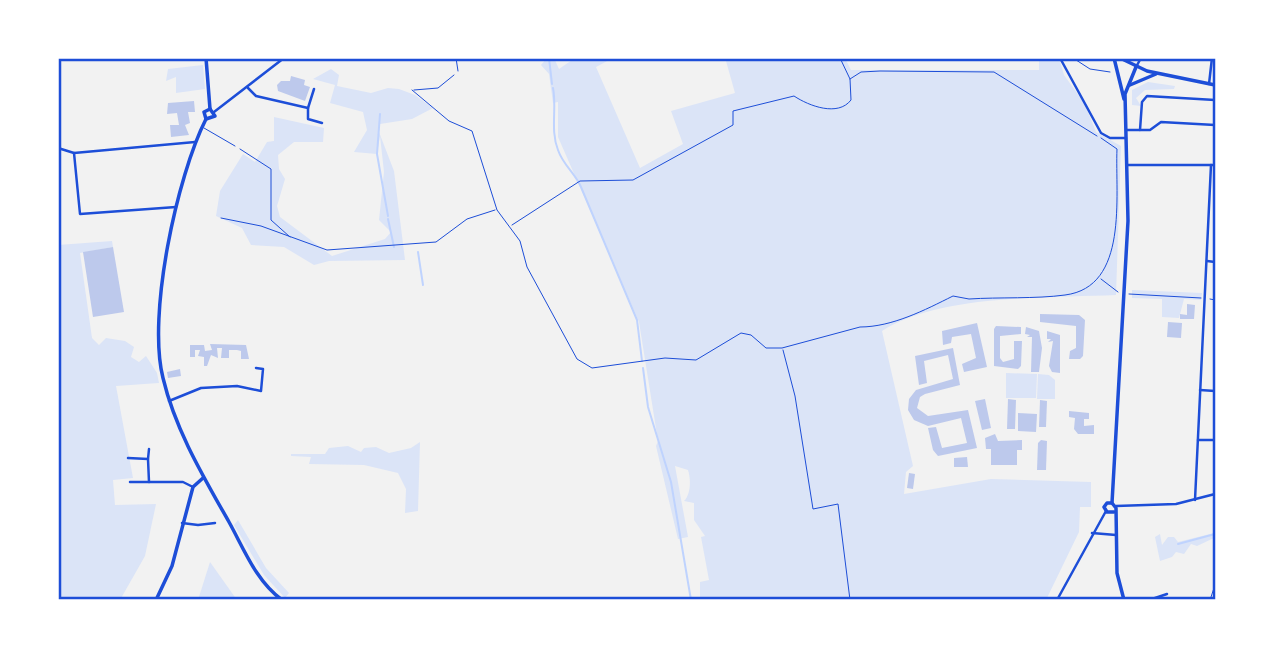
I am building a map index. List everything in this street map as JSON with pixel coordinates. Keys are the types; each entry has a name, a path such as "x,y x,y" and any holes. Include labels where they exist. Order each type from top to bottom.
{"main road":[{"path":"206,58 212,110 212,119 206,119"},
{"path":"1125,101 1116,72 1117,58 1156,74 1215,85"},
{"path":"1124,600 1117,573 1114,504 1128,221 1125,101 1136,67"},
{"path":"1127,88 1156,74"},
{"path":"212,110 204,112 206,119 195,142 178,207 160,319 161,370 169,401 203,478 258,575 282,600"},
{"path":"156,600 172,566 193,487 203,478"},
{"path":"1114,504 1106,504 1105,511 1114,512"}],"street":[{"path":"212,110 248,88 284,58"},
{"path":"1060,58 1101,133 1110,138 1127,138"},
{"path":"1136,67 1141,58"},
{"path":"1209,84 1212,58"},
{"path":"248,88 256,96 308,108"},
{"path":"314,89 307,119 322,122"},
{"path":"1140,130 1142,102 1147,96 1215,100"},
{"path":"1126,130 1150,130 1161,122 1215,125"},
{"path":"58,148 74,153 195,142"},
{"path":"74,153 80,214 178,207"},
{"path":"1127,165 1213,165 1195,500"},
{"path":"1208,220 1215,220"},
{"path":"1207,261 1215,262"},
{"path":"169,401 201,388 237,386 261,391 263,369 256,368"},
{"path":"1200,390 1215,391"},
{"path":"1198,440 1215,440"},
{"path":"149,449 149,482"},
{"path":"128,458 148,458"},
{"path":"130,482 183,482 193,487"},
{"path":"1114,504 1166,505 1215,494"},
{"path":"1057,600 1105,511"},
{"path":"182,523 215,523"},
{"path":"1091,533 1116,535"},
{"path":"1149,600 1167,594"}],"lane":[{"path":"456,58 458,71"},
{"path":"202,126 235,146"}],"path":[{"path":"510,226 579,182 633,180 733,125 733,111 744,107 794,96 804,103 828,109 843,108 851,100 850,79 840,58"},
{"path":"1073,58 1100,72 1116,72"},
{"path":"458,71 438,88 412,90 449,121 472,131 497,210 520,241 527,267 577,359 592,368 665,358 696,360 741,333 751,335 766,348 782,348 872,327 937,306 953,296 969,299 1064,296 1084,289 1099,277 1114,253 1117,149 994,72 880,71 861,72 850,79"},
{"path":"235,146 271,169 271,220 294,240"},
{"path":"221,218 261,226 327,250 436,242 478,214 490,209 497,210"},
{"path":"1099,277 1118,289 1118,293"},
{"path":"1132,294 1204,298"},
{"path":"1215,296 1209,299 1215,300"},
{"path":"782,348 795,396 813,509 838,504 850,600"},
{"path":"1210,600 1215,585"}],"shaded area":[{"path":"547,58 554,58 559,69 575,58 613,58 596,67 640,168 683,144 671,111 735,93 726,61 740,58 845,58 851,70 1039,70 1039,58 1059,58 1064,75 1085,104 1096,132 1121,146 1116,295 1028,298 963,304 906,319 882,331 913,466 906,472 904,494 991,479 1091,482 1091,507 1080,507 1079,532 1046,600 700,600 700,582 709,580 701,537 705,536 694,520 694,503 684,501 690,486 688,470 675,466 688,537 678,539 656,446 658,441 639,322 558,137 558,102 553,103 549,74 541,65"},
{"path":"203,65 205,89 176,93 176,77 166,81 168,69"},
{"path":"331,69 339,75 337,86 371,93 388,88 399,89 415,95 433,108 412,119 380,124 379,132 394,171 405,260 329,261 314,265 284,247 251,245 242,228 216,216 220,191 243,154 255,162 267,142 274,141 274,117 324,128 323,142 294,142 278,155 279,169 285,179 277,206 280,217 332,256 385,239 391,232 379,220 384,172 380,136 377,154 354,152 367,130 363,112 330,103 335,85 313,79"},
{"path":"1148,82 1175,86 1174,89 1145,90 1136,98 1141,106 1132,105 1132,90"},
{"path":"112,241 113,247 80,253 92,338 99,345 106,338 125,341 134,347 131,357 139,362 146,356 157,373 159,383 116,386 133,478 113,480 115,505 156,504 145,556 120,600 58,600 58,245"},
{"path":"1132,290 1202,293 1201,300 1184,299 1179,318 1162,317 1162,299 1132,298"},
{"path":"1006,373 1037,374 1036,398 1006,398"},
{"path":"1038,374 1049,375 1055,380 1055,399 1037,399"},
{"path":"420,442 418,511 405,513 406,489 398,473 364,465 309,464 311,457 291,456 325,454 329,448 348,446 361,452 364,448 376,447 389,453 411,448"},
{"path":"238,520 266,568 289,593 285,598 264,575 234,525"},
{"path":"1214,533 1214,538 1197,546 1191,544 1184,554 1176,552 1172,557 1160,561 1155,537 1160,534 1162,545 1168,537 1174,537 1178,542"},
{"path":"210,562 237,600 198,600"}],"building":[{"path":"291,76 305,80 304,85 310,87 305,101 278,91 277,85 281,81 290,81"},
{"path":"194,101 195,112 188,112 190,123 185,125 189,135 171,137 170,125 179,125 177,113 167,114 168,103"},
{"path":"113,247 124,312 93,317 83,252"},
{"path":"1187,304 1195,305 1194,319 1180,319 1180,314 1187,315"},
{"path":"1040,314 1079,315 1085,320 1083,356 1080,359 1069,359 1070,351 1076,348 1076,326 1040,322"},
{"path":"1168,322 1182,323 1181,338 1167,337"},
{"path":"977,323 987,367 964,372 962,364 976,358 971,334 952,337 951,343 943,345 942,331"},
{"path":"996,326 1021,327 1021,334 1000,336 1000,358 1003,362 1014,359 1014,341 1022,341 1021,366 1018,369 994,366"},
{"path":"1026,327 1039,331 1042,348 1039,372 1031,372 1032,337 1025,334"},
{"path":"1047,331 1060,335 1060,373 1052,372 1049,366 1053,341 1048,342 1051,339 1047,339"},
{"path":"210,344 246,345 249,359 241,359 241,351 237,350 229,350 229,358 221,358 222,348 217,348 218,358 211,355 207,366 204,366 204,357 198,356 200,350 195,350 195,357 190,357 190,345 204,345 205,351 212,350"},
{"path":"953,348 960,385 925,394 920,397 917,408 928,416 968,410 977,448 938,456 933,450 928,428 936,427 942,448 967,443 961,418 928,426 914,420 908,410 909,399 916,390 953,379 948,355 924,361 927,383 919,385 915,356"},
{"path":"180,369 181,376 168,378 167,372"},
{"path":"985,399 991,428 982,430 975,401"},
{"path":"1008,399 1016,400 1015,429 1007,429"},
{"path":"1040,400 1047,401 1046,427 1039,427"},
{"path":"1069,411 1089,413 1089,419 1084,419 1084,426 1094,425 1094,434 1078,434 1074,429 1075,418 1069,417"},
{"path":"1018,413 1037,414 1036,432 1018,431"},
{"path":"995,434 998,441 1022,440 1022,450 1017,450 1017,465 991,465 991,449 986,449 985,438"},
{"path":"1041,440 1047,441 1046,470 1037,470 1038,443"},
{"path":"967,457 968,467 954,467 954,458"},
{"path":"909,473 915,474 913,489 907,488"}],"waterway":[{"path":"549,58 552,84"},
{"path":"553,88 554,135 558,150 581,187 637,320 642,361"},
{"path":"380,114 377,154 388,216"},
{"path":"388,219 394,247"},
{"path":"418,252 423,285"},
{"path":"643,368 648,407 671,482 691,600"},
{"path":"1178,544 1215,534"}]}
